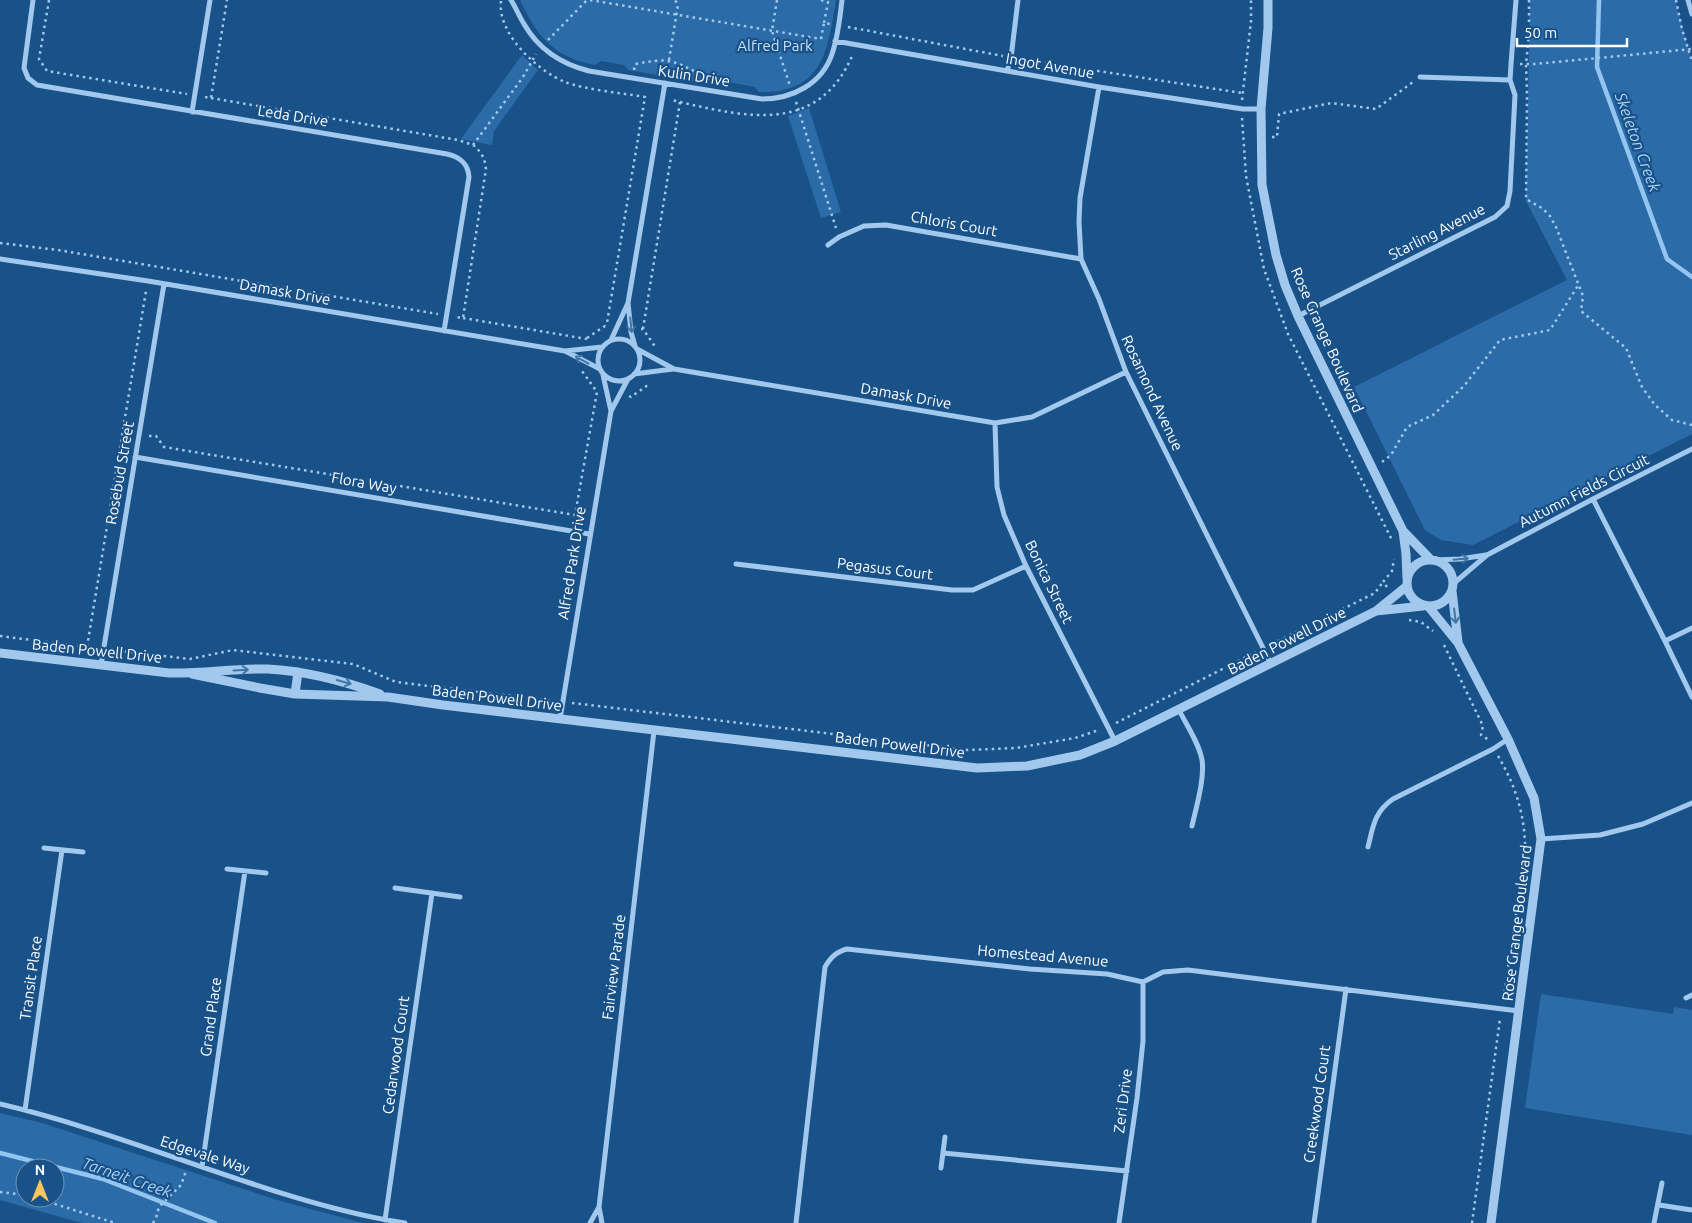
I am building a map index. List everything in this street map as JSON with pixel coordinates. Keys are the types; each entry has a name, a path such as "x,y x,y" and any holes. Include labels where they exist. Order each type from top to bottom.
{"street":[{"name":"Leda Drive","path":"33,0 24,60 25,73 32,82 45,87 446,154 460,159 467,167 469,177 444,331"},
{"path":"192,112 210,0"},
{"name":"Kulin Drive","path":"511,0 524,24 541,47 558,60 576,68 762,99 793,94 811,84 824,70 832,55 842,0"},
{"path":"1007,71 1018,0"},
{"name":"Rose Grange Boulevard","path":"1268,0 1268,28 1261,109 1262,185 1276,255 1285,285 1298,316 1403,531 1407,583"},
{"name":"Starling Avenue","path":"1298,316 1502,213 1507,206 1510,191 1515,96 1510,80 1510,64 1516,0"},
{"path":"1688,0 1692,14"},
{"name":"Ingot Avenue","path":"835,41 1099,87 1243,109 1261,109"},
{"path":"1420,77 1510,80"},
{"path":"628,303 631,332 640,362 634,374 628,379 615,381 603,374 598,358 602,347 610,340 616,329 628,303 664,83"},
{"name":"Rosamond Avenue","path":"1099,87 1080,198 1081,259 1099,299 1126,372 1271,664"},
{"name":"Chloris Court","path":"828,245 839,237 864,226 886,225 1081,259"},
{"name":"Damask Drive","path":"0,259 148,281 565,351 602,347"},
{"name":"Rosebud Street","path":"101,666 164,284"},
{"path":"610,340 624,339 636,348"},
{"name":"Damask Drive","path":"636,348 674,369 995,423 1032,417 1126,372"},
{"name":"Damask Drive","path":"565,351 600,369"},
{"name":"Damask Drive","path":"634,374 674,369"},
{"name":"Alfred Park Drive","path":"603,374 611,411"},
{"name":"Alfred Park Drive","path":"560,719 589,534 611,411 628,379"},
{"name":"Bonica Street","path":"995,423 997,487 1004,516 1026,566 1115,741"},
{"name":"Autumn Fields Circuit","path":"1453,587 1487,555 1692,449"},
{"name":"Flora Way","path":"135,457 589,534"},
{"path":"1593,499 1692,698"},
{"name":"Rose Grange Boulevard","path":"1403,531 1433,560"},
{"name":"Autumn Fields Circuit","path":"1433,560 1487,555"},
{"path":"1433,560 1446,566 1450,571 1453,587 1445,600 1434,606 1426,606 1414,600 1408,592 1407,583 1410,571 1415,565 1423,561 1433,560"},
{"name":"Pegasus Court","path":"736,564 952,590 973,590 1026,566"},
{"name":"Baden Powell Drive","path":"0,653 101,666 192,674 295,694 388,697 654,731 977,768 1027,766 1080,755 1115,741 1376,611 1407,583"},
{"name":"Rose Grange Boulevard","path":"1453,587 1458,643"},
{"name":"Rose Grange Boulevard","path":"1426,606 1458,643 1508,739 1534,798 1541,839 1491,1223"},
{"name":"Baden Powell Drive","path":"1376,611 1426,606"},
{"path":"1665,641 1692,628"},
{"name":"Baden Powell Drive","path":"192,674 240,669 298,672 326,677 388,697"},
{"path":"295,694 298,672"},
{"path":"1179,710 1197,745 1202,760 1201,777 1192,826"},
{"name":"Fairview Parade","path":"602,1223 599,1207 654,731"},
{"path":"1368,847 1377,814 1383,806 1393,799 1493,749 1508,739"},
{"path":"1541,839 1600,835 1643,824 1692,803"},
{"path":"44,848 83,852"},
{"name":"Transit Place","path":"24,1110 62,850"},
{"path":"227,869 266,873"},
{"name":"Grand Place","path":"202,1167 246,871"},
{"path":"395,888 460,897"},
{"name":"Cedarwood Court","path":"385,1220 432,893"},
{"name":"Homestead Avenue","path":"796,1223 826,967 830,959 838,952 847,949 1030,969 1107,974 1143,982"},
{"path":"1143,982 1163,972 1188,970 1519,1011"},
{"name":"Zeri Drive","path":"1119,1223 1143,1042 1143,982"},
{"name":"Creekwood Court","path":"1314,1223 1346,989"},
{"path":"1686,998 1692,995"},
{"name":"Edgevale Way","path":"0,1104 24,1110 306,1201 405,1223"},
{"path":"940,1168 945,1136"},
{"path":"943,1153 1126,1170"},
{"path":"1654,1223 1662,1183"},
{"path":"1659,1205 1692,1210"},
{"name":"Fairview Parade","path":"590,1223 599,1207"}],"path":[{"path":"49,0 39,60 48,71 449,139 473,145 477,148 484,158 486,169 463,318"},
{"path":"211,98 228,0"},
{"path":"502,0 501,12 512,38 532,60 566,82 645,97 607,327"},
{"path":"473,145 523,76 541,47 588,0 835,41"},
{"path":"669,60 678,5 675,0"},
{"path":"777,0 772,31 839,237"},
{"path":"821,0 828,2 821,39"},
{"path":"1529,0 1529,33 1526,64 1528,95 1526,199 1542,208 1550,216 1556,227 1583,296 1582,311 1626,348 1642,387 1655,405 1672,420 1692,425"},
{"path":"1676,0 1692,61"},
{"path":"824,23 1010,58 1242,93"},
{"path":"1510,64 1535,64 1690,49"},
{"path":"1243,138 1277,137 1279,114 1331,104 1376,109 1420,77"},
{"path":"652,358 656,349 643,329 680,102 662,99"},
{"path":"0,243 20,244 587,338 605,326 616,329"},
{"path":"87,647 150,266"},
{"path":"1361,477 1391,455 1407,426 1433,415 1464,386 1500,340 1550,330 1579,284"},
{"path":"631,332 643,329"},
{"path":"586,348 587,338"},
{"path":"123,432 156,436 164,447 575,514 597,392 582,371 584,361"},
{"path":"620,394 631,397 648,386 650,373"},
{"path":"597,392 607,393"},
{"path":"0,636 190,659 233,650 325,660 353,664 396,682 968,750 1016,748 1074,738 1108,727 1375,593 1383,582"},
{"path":"152,1223 156,1218 159,1207 181,1185 184,1178"},
{"path":"0,1192 15,1194"},
{"path":"65,1207 115,1223"}],"green space":[{"name":"Alfred Park","path":"520,0 836,0 830,36 825,52 818,66 809,77 797,86 780,91 759,92 755,87 717,80 709,84 628,70 624,65 601,61 595,65 568,57 548,43 540,34"},
{"path":"1530,0 1675,0 1692,62 1692,434 1473,545 1441,540 1425,530 1354,387 1567,280 1526,201"},
{"path":"522,55 538,70 494,131 492,145 461,139"},
{"path":"809,108 841,212 821,218 788,116"},
{"path":"1541,994 1673,1014 1674,1007 1692,1010 1692,1135 1525,1108"},
{"path":"0,1113 42,1123 277,1200 363,1223 82,1223 29,1208 65,1208 65,1158 15,1158 15,1204 0,1200"}],"waterway":[{"name":"Skeleton Creek","path":"1599,0 1597,67 1667,259 1692,277"},
{"name":"Tarneit Creek","path":"0,1153 103,1179 215,1223"}]}
